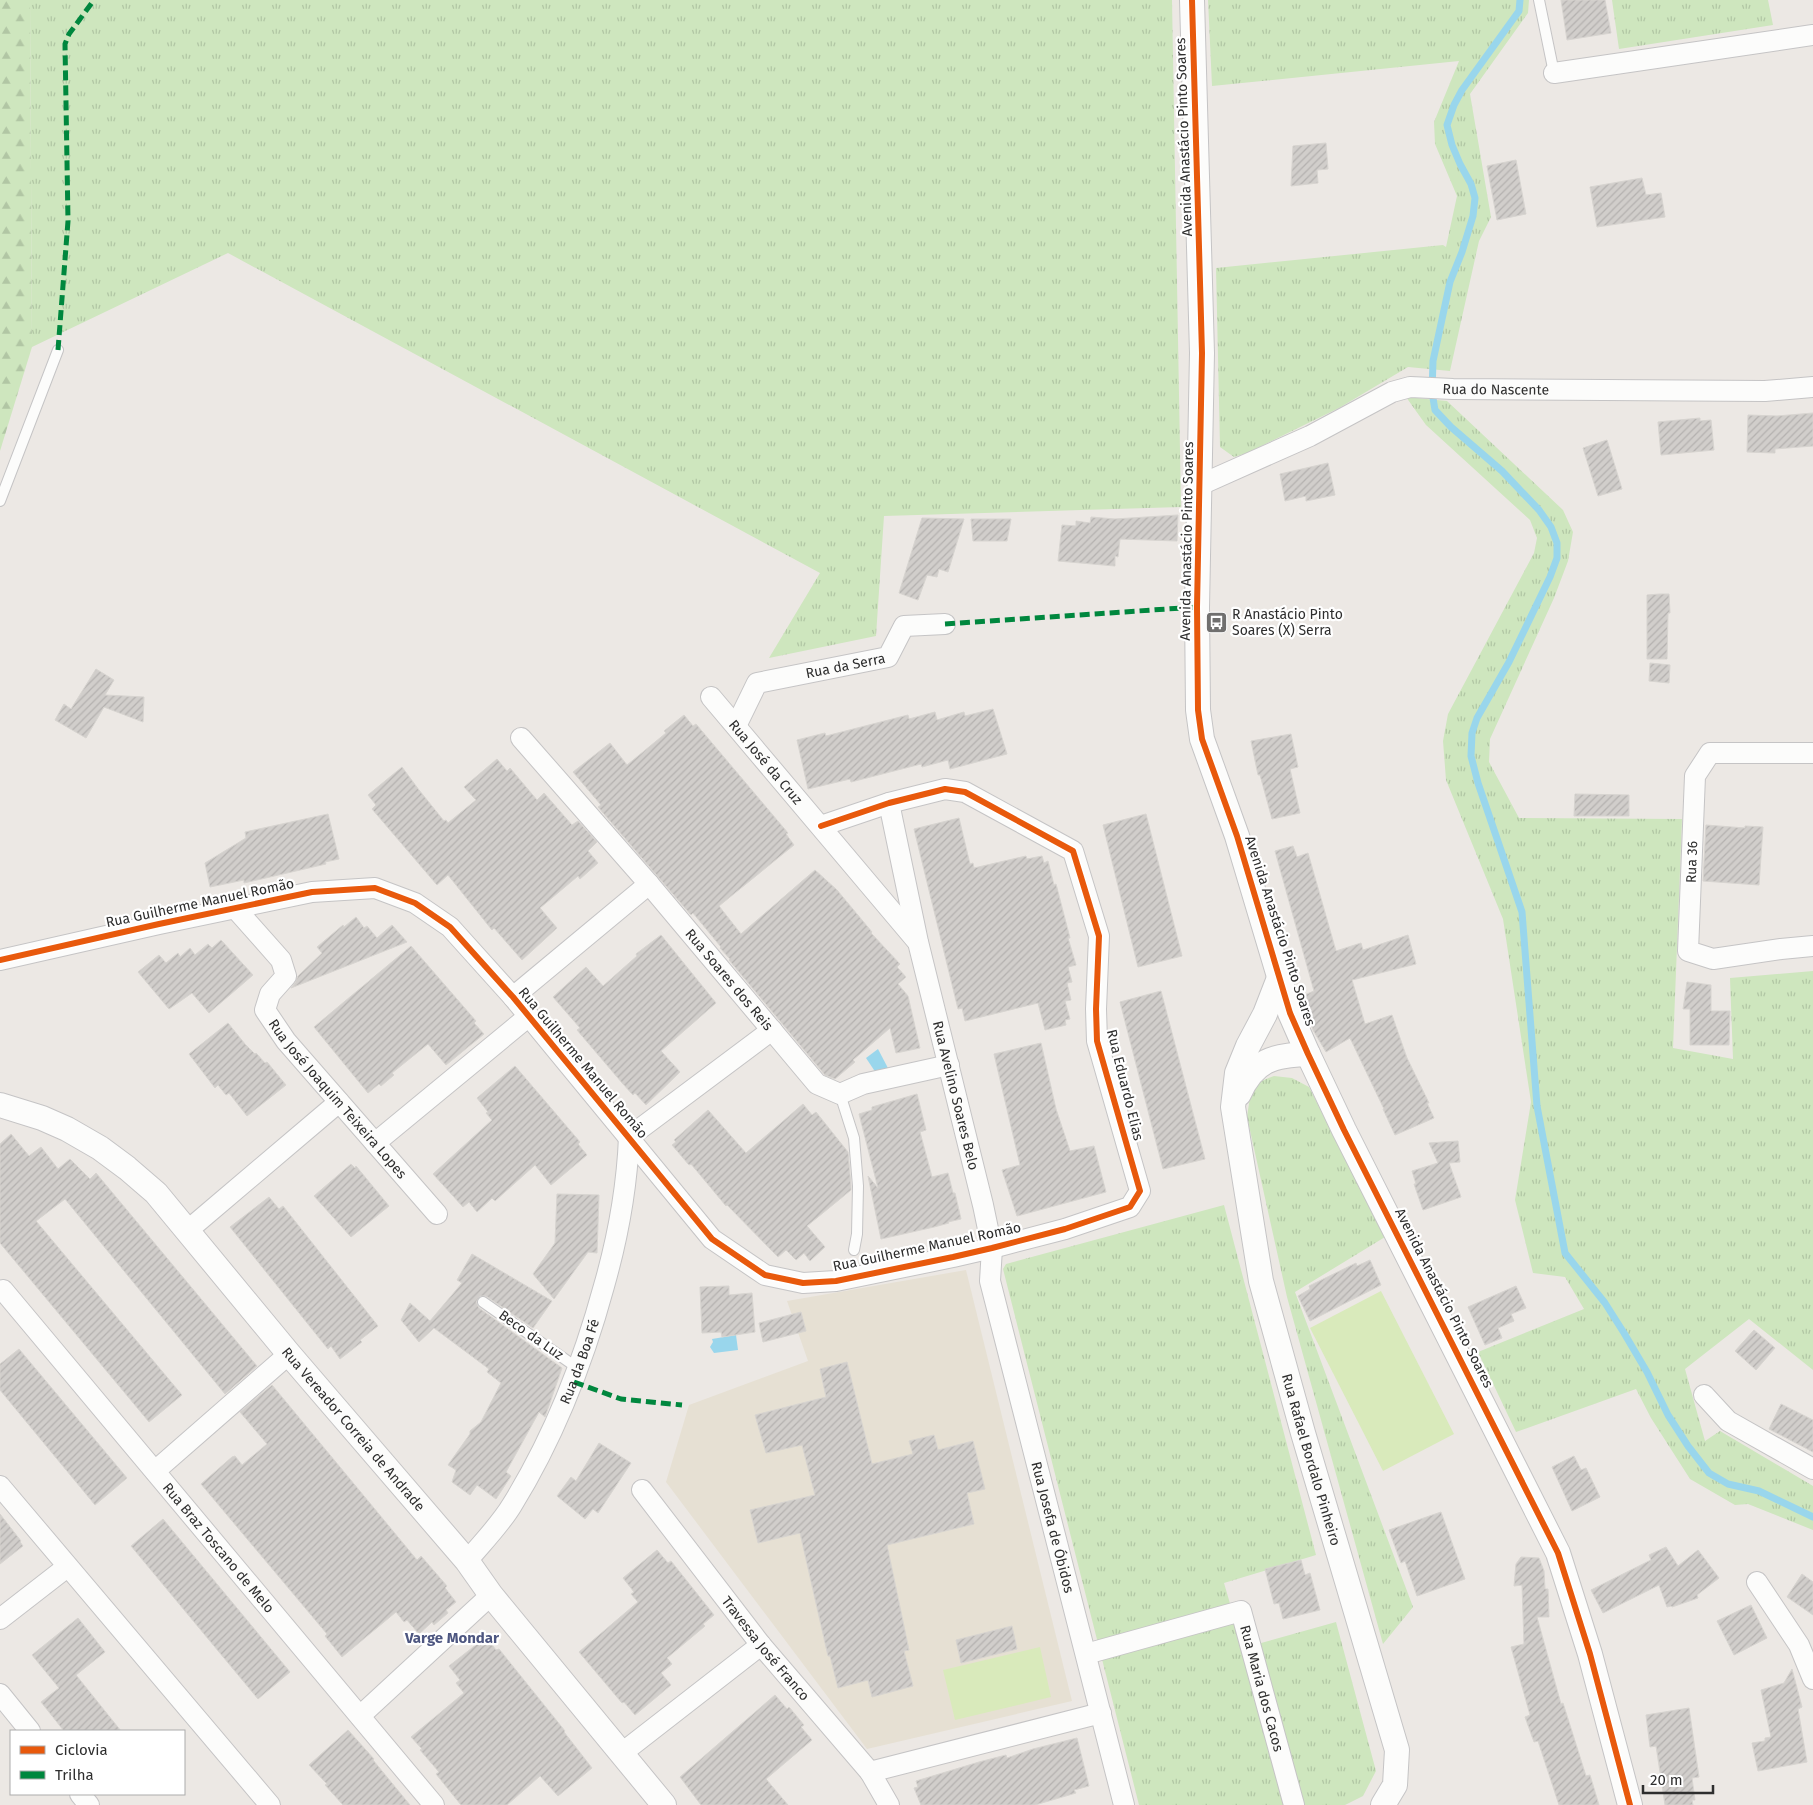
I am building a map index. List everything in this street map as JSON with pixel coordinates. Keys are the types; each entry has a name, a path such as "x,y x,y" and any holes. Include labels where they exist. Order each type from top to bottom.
{"street":[{"name":"Avenida Anastácio Pinto Soares","path":"1192,0 1202,353 1197,607 1198,710 1202,739 1237,836 1294,1022 1344,1130 1558,1553 1590,1654 1630,1805"},
{"path":"1554,73 1813,35"},
{"name":"Rua do Nascente","path":"1200,485 1310,436 1392,392 1410,387 1452,389 1765,391 1813,387"},
{"name":"Rua da Serra","path":"736,726 757,683 888,657 904,626 945,624"},
{"name":"Rua José da Cruz","path":"711,696 821,826"},
{"name":"Rua Soares dos Reis","path":"521,738 649,884 817,1084 840,1094"},
{"name":"Rua 36","path":"1813,753 1710,753 1695,776 1688,951 1713,959 1813,946"},
{"name":"Rua Eduardo Elias","path":"821,826 889,803 945,789 965,792 1073,851 1099,936 1096,1009 1097,1041 1140,1191 1130,1207"},
{"name":"Rua Avelino Soares Belo","path":"889,803 918,942 992,1248"},
{"name":"Rua Avelino Soares Belo","path":"821,826 918,942"},
{"path":"513,997 649,884"},
{"name":"Rua Guilherme Manuel Romão","path":"0,960 312,892 375,888 415,902 450,927 530,1016 712,1239 765,1275 803,1283 836,1281 992,1248 1065,1229 1130,1207"},
{"name":"Rua José Joaquim Teixeira Lopes","path":"235,908 281,960 286,976 270,994 265,1010 286,1041 437,1214"},
{"name":"Rua Rafael Bordalo Pinheiro","path":"1279,978 1238,1073 1233,1107 1261,1281 1303,1433 1397,1750 1395,1785 1383,1805"},
{"path":"375,1143 530,1016"},
{"path":"1252,1038 1269,1024 1281,1021 1294,1022 1293,1036 1284,1055"},
{"path":"629,1137 772,1030"},
{"path":"1233,1107 1241,1088 1254,1070 1266,1060 1284,1055 1308,1054"},
{"path":"840,1094 863,1084 949,1065"},
{"path":"187,1231 339,1102"},
{"name":"Rua Vereador Correia de Andrade","path":"0,1104 42,1118 67,1129 100,1148 156,1193 288,1354 468,1561 491,1595 664,1805"},
{"name":"Rua da Boa Fé","path":"468,1561 512,1507 557,1422 579,1368 593,1328 615,1246 628,1166 629,1137"},
{"name":"Rua Josefa de Óbidos","path":"992,1248 990,1281 1124,1805"},
{"name":"Rua Braz Toscano de Melo","path":"3,1290 434,1805"},
{"path":"155,1471 288,1354"},
{"path":"1704,1394 1728,1421 1813,1469"},
{"path":"0,1486 270,1805"},
{"name":"Travessa José Franco","path":"642,1490 761,1645 870,1772 889,1805"},
{"path":"0,1619 67,1567"},
{"path":"1757,1582 1799,1645 1813,1679"},
{"path":"360,1716 491,1595"},
{"name":"Rua Maria dos Cacos","path":"1086,1654 1241,1611 1294,1805"},
{"path":"622,1753 761,1645"},
{"path":"0,1694 29,1730"},
{"path":"870,1772 1101,1713"},
{"path":"81,1795 89,1805"}],"lane":[{"path":"1538,0 1554,73"},
{"path":"0,501 58,350"},
{"path":"840,1094 854,1138 858,1186 857,1234 854,1250"},
{"name":"Beco da Luz","path":"483,1302 579,1368"}],"shaded area":[{"path":"966,1270 1072,1701 867,1749 666,1482 689,1405 808,1361 787,1301"}],"green space":[{"path":"0,0 30,0 32,347 0,451"},
{"path":"30,0 1172,0 1181,507 884,516 876,636 769,658 820,573 228,253 32,347"},
{"path":"1208,0 1529,0 1528,13 1470,94 1491,217 1479,241 1450,371 1408,367 1339,408 1247,453 1234,457 1220,447 1216,268 1443,245 1446,247 1457,196 1435,144 1434,122 1459,61 1212,86"},
{"path":"1612,0 1768,0 1773,25 1619,49"},
{"path":"1406,397 1447,401 1563,510 1573,532 1568,561 1554,598 1490,739 1489,762 1519,818 1682,819 1673,1048 1733,1059 1730,978 1813,971 1813,1370 1749,1319 1685,1369 1705,1441 1720,1431 1813,1486 1813,1530 1748,1504 1735,1505 1690,1479 1651,1418 1636,1389 1516,1432 1478,1352 1584,1309 1565,1277 1533,1273 1515,1200 1531,1102 1503,919 1446,780 1443,741 1448,714 1534,553 1537,538 1530,520 1426,425"},
{"path":"1274,1076 1292,1078 1309,1087 1385,1237 1295,1292 1413,1607 1383,1644 1287,1297 1247,1117 1251,1096 1256,1086"},
{"path":"1224,1205 1316,1555 1224,1583 1243,1648 1336,1622 1376,1771 1363,1796 1345,1805 1139,1805 1003,1269 1006,1264"},
{"path":"1381,1291 1454,1434 1383,1471 1310,1328"},
{"path":"1040,1647 1051,1697 955,1720 943,1670"}],"water":[{"path":"878,1049 890,1072 878,1076 866,1058"},
{"path":"736,1335 738,1350 714,1353 710,1347 713,1342 712,1339"}],"building":[{"path":"1561,0 1605,0 1611,33 1567,40"},
{"path":"1326,143 1328,169 1317,170 1318,183 1291,186 1293,146"},
{"path":"1516,160 1526,214 1497,220 1487,166"},
{"path":"1642,178 1646,195 1661,193 1665,217 1597,227 1590,187"},
{"path":"1813,413 1813,446 1775,449 1775,453 1747,452 1748,415 1777,416"},
{"path":"1700,418 1700,421 1711,420 1714,450 1661,455 1658,422"},
{"path":"1607,440 1622,489 1598,496 1583,448"},
{"path":"1328,463 1335,495 1306,501 1306,496 1285,501 1280,474"},
{"path":"1178,515 1177,541 1120,539 1118,557 1115,556 1115,566 1058,561 1062,525 1076,526 1076,521 1090,523 1091,517 1115,519"},
{"path":"922,518 964,519 948,572 939,569 937,577 927,575 918,600 899,593"},
{"path":"971,519 1011,519 1007,541 973,541"},
{"path":"1669,594 1670,613 1668,613 1667,659 1647,659 1647,595"},
{"path":"1650,663 1670,665 1669,683 1649,681"},
{"path":"96,669 114,680 105,695 144,697 143,722 104,707 86,738 55,720 64,704 71,709"},
{"path":"993,709 1007,754 950,769 948,760 922,767 921,764 851,782 850,779 808,789 797,740 825,733 826,736 908,715 909,719 935,712 937,720 964,712 965,716"},
{"path":"684,715 693,726 696,724 788,833 786,834 794,845 719,906 741,934 815,870 837,890 871,933 900,964 897,967 906,977 898,984 908,996 920,1048 896,1053 890,1028 853,1060 855,1062 835,1079 825,1075 729,960 721,947 693,913 691,915 598,807 601,805 573,772 610,743 627,765 666,733 664,731"},
{"path":"1291,734 1298,767 1290,769 1300,813 1272,819 1260,775 1258,775 1251,741"},
{"path":"497,759 507,771 510,768 537,800 544,793 572,825 578,821 597,842 588,851 598,863 580,879 578,876 540,908 557,928 522,960 494,928 492,930 448,875 437,885 372,809 376,805 368,795 402,767 444,821 446,820 448,823 476,800 464,787"},
{"path":"1575,794 1629,795 1629,816 1574,816"},
{"path":"328,814 339,859 325,862 326,864 244,883 244,880 210,887 205,863 246,838 245,832"},
{"path":"1146,814 1182,956 1138,967 1103,825"},
{"path":"959,818 970,864 973,863 974,868 1026,856 1027,859 1042,856 1044,863 1048,861 1054,885 1056,884 1076,965 1068,967 1072,982 1067,983 1071,1000 1065,1001 1070,1019 1065,1020 1066,1025 1045,1030 1038,1003 965,1021 962,1008 958,1009 914,829"},
{"path":"1706,825 1745,828 1745,826 1763,827 1759,885 1703,881"},
{"path":"1293,846 1297,857 1308,853 1336,951 1361,943 1363,950 1408,935 1416,964 1352,980 1365,1024 1392,1015 1407,1058 1429,1103 1427,1103 1434,1118 1395,1135 1350,1038 1326,1052 1313,1030 1302,996 1314,991 1275,851"},
{"path":"356,917 364,928 367,926 377,938 392,925 407,942 291,988 298,976 322,953 317,947 343,925 344,927"},
{"path":"661,935 716,1003 661,1051 680,1072 646,1105 623,1084 577,1030 580,1028 553,997 586,967 603,986 637,956 636,954"},
{"path":"221,940 253,975 209,1013 192,993 169,1009 138,972 159,955 166,963 178,953 180,957 190,948 195,955 208,944 212,948"},
{"path":"411,946 476,1021 474,1023 484,1034 446,1065 428,1044 392,1073 394,1075 381,1086 379,1084 368,1093 314,1027"},
{"path":"1687,982 1711,985 1711,1011 1730,1011 1729,1045 1690,1045 1690,1009 1683,1009"},
{"path":"1161,991 1205,1159 1163,1169 1120,1002"},
{"path":"228,1023 245,1044 265,1063 267,1062 286,1085 247,1116 229,1093 226,1095 218,1085 215,1088 189,1054"},
{"path":"1041,1043 1056,1109 1070,1151 1094,1146 1106,1192 1017,1216 1002,1170 1020,1165 994,1054"},
{"path":"515,1066 580,1142 578,1144 587,1155 551,1185 535,1165 495,1201 492,1198 477,1212 469,1202 463,1207 433,1174 492,1120 477,1098"},
{"path":"917,1094 926,1130 920,1132 932,1177 948,1173 961,1219 881,1239 868,1176 878,1188 859,1114 872,1110 872,1107"},
{"path":"803,1104 812,1115 816,1112 848,1152 851,1186 851,1190 807,1226 825,1247 810,1261 804,1253 796,1260 786,1250 778,1257 726,1206 691,1164 689,1165 672,1145 676,1142 674,1140 708,1110 746,1153"},
{"path":"11,1134 29,1156 41,1147 58,1169 70,1159 90,1179 96,1173 257,1366 225,1394 65,1199 36,1221 182,1395 149,1422 0,1243 0,1144"},
{"path":"1458,1141 1460,1162 1449,1163 1461,1197 1423,1210 1414,1184 1416,1184 1412,1171 1438,1163 1429,1143"},
{"path":"351,1164 355,1168 356,1166 389,1206 351,1237 314,1196"},
{"path":"557,1194 599,1195 597,1253 588,1252 554,1299 533,1274 555,1243"},
{"path":"269,1197 279,1209 283,1206 378,1326 360,1340 362,1342 340,1359 331,1346 328,1349 230,1227"},
{"path":"472,1254 552,1301 533,1328 486,1296 480,1296 476,1302 479,1308 562,1368 545,1417 539,1412 506,1472 511,1476 496,1499 477,1485 470,1495 452,1482 456,1470 448,1465 470,1434 470,1431 481,1422 501,1383 487,1372 489,1369 434,1328 419,1342 401,1320 410,1303 430,1321 462,1283 457,1280"},
{"path":"1370,1260 1381,1285 1310,1321 1298,1296 1310,1289 1309,1286 1356,1263 1357,1266"},
{"path":"729,1286 729,1295 752,1293 755,1332 722,1337 721,1332 702,1333 700,1287"},
{"path":"1516,1286 1526,1308 1511,1314 1514,1321 1498,1328 1502,1338 1485,1345 1468,1307"},
{"path":"801,1312 806,1331 763,1342 759,1323"},
{"path":"1754,1330 1775,1348 1756,1370 1735,1351"},
{"path":"19,1349 127,1478 95,1505 0,1390 0,1364"},
{"path":"847,1362 872,1464 913,1454 909,1441 934,1435 938,1450 973,1441 985,1489 967,1493 974,1524 887,1545 909,1650 904,1651 913,1686 872,1697 868,1680 838,1688 830,1656 828,1656 800,1533 758,1543 750,1510 815,1495 802,1445 766,1453 755,1415 826,1397 820,1369"},
{"path":"272,1385 417,1560 421,1556 447,1586 445,1588 456,1602 446,1610 448,1613 434,1625 432,1622 419,1634 407,1620 404,1622 396,1612 342,1657 325,1636 327,1634 201,1484 232,1457 235,1456 242,1465 267,1444 240,1412"},
{"path":"1781,1404 1813,1420 1813,1452 1769,1429"},
{"path":"599,1443 631,1463 598,1513 593,1509 585,1519 557,1496 571,1477 576,1481"},
{"path":"1574,1456 1581,1470 1586,1468 1600,1497 1572,1511 1552,1467"},
{"path":"1441,1512 1465,1579 1417,1596 1405,1561 1401,1563 1389,1530"},
{"path":"0,1514 23,1546 0,1564"},
{"path":"163,1519 290,1672 258,1699 131,1546"},
{"path":"1666,1547 1678,1566 1698,1550 1719,1578 1697,1595 1698,1598 1672,1607 1667,1607 1659,1585 1603,1613 1591,1590 1651,1560 1649,1555"},
{"path":"657,1550 668,1563 671,1561 714,1615 703,1624 705,1626 667,1658 672,1664 661,1673 671,1685 635,1715 624,1702 622,1703 579,1652 638,1602 631,1594 634,1592 623,1578"},
{"path":"1521,1557 1539,1558 1544,1571 1545,1589 1548,1589 1549,1617 1537,1617 1561,1704 1563,1703 1586,1776 1590,1775 1599,1805 1559,1805 1538,1741 1534,1742 1525,1717 1530,1715 1511,1647 1524,1644 1522,1585 1514,1586 1516,1564"},
{"path":"1301,1560 1305,1575 1310,1573 1320,1610 1283,1619 1279,1603 1274,1604 1265,1569"},
{"path":"1802,1574 1813,1582 1813,1615 1787,1597"},
{"path":"1751,1605 1767,1638 1734,1655 1717,1621"},
{"path":"78,1618 105,1652 76,1675 120,1730 63,1730 41,1702 59,1688 32,1655"},
{"path":"1012,1626 1017,1649 961,1663 956,1640"},
{"path":"486,1637 496,1650 499,1649 565,1731 592,1768 558,1796 540,1776 507,1805 461,1805 436,1774 439,1772 411,1737 464,1693 456,1683 460,1680 449,1666"},
{"path":"1792,1669 1802,1707 1798,1709 1807,1762 1758,1771 1752,1743 1765,1741 1765,1738 1771,1737 1761,1690 1784,1683"},
{"path":"775,1695 787,1709 789,1707 804,1725 801,1727 812,1740 766,1779 788,1805 701,1805 680,1777"},
{"path":"1689,1708 1699,1777 1692,1778 1695,1800 1692,1800 1693,1805 1665,1805 1656,1746 1650,1747 1646,1715"},
{"path":"348,1730 374,1759 410,1805 343,1805 325,1785 327,1784 309,1765"},
{"path":"1077,1738 1089,1786 1074,1790 1076,1793 1035,1805 921,1805 914,1788 918,1787 916,1781 979,1762 1006,1755 1007,1758 1033,1749"}],"waterway":[{"path":"1520,0 1519,11 1462,90 1447,125 1452,145 1471,184 1475,198 1473,216 1450,282 1433,361 1432,392 1435,410 1451,427 1502,471 1539,510 1551,527 1557,543 1557,558 1550,577 1509,662 1477,718 1472,733 1471,756 1478,783 1522,912 1537,1106 1565,1253 1605,1303 1647,1372 1668,1415 1688,1446 1709,1473 1728,1484 1759,1491 1813,1517"}],"marked path":[{"path":"58,350 68,221 65,44 69,34 94,0"},
{"path":"945,624 1197,607"},
{"path":"574,1382 621,1399 682,1405"}],"cycle path":[{"path":"1192,0 1202,353 1197,607 1198,710 1202,739 1237,836 1290,1013 1344,1130 1558,1553 1590,1654 1630,1805"},
{"path":"0,960 312,892 375,888 415,903 450,927 513,997 712,1239 765,1275 803,1283 836,1281 992,1248 1065,1229 1130,1207 1140,1191 1097,1041 1096,1009 1099,936 1073,851 965,792 945,789 889,803 821,826"}],"place":[{"name":"R Anastácio Pinto Soares (X) Serra","path":"1216,622"}],"district":[{"name":"Varge Mondar","path":"452,1638"}]}
